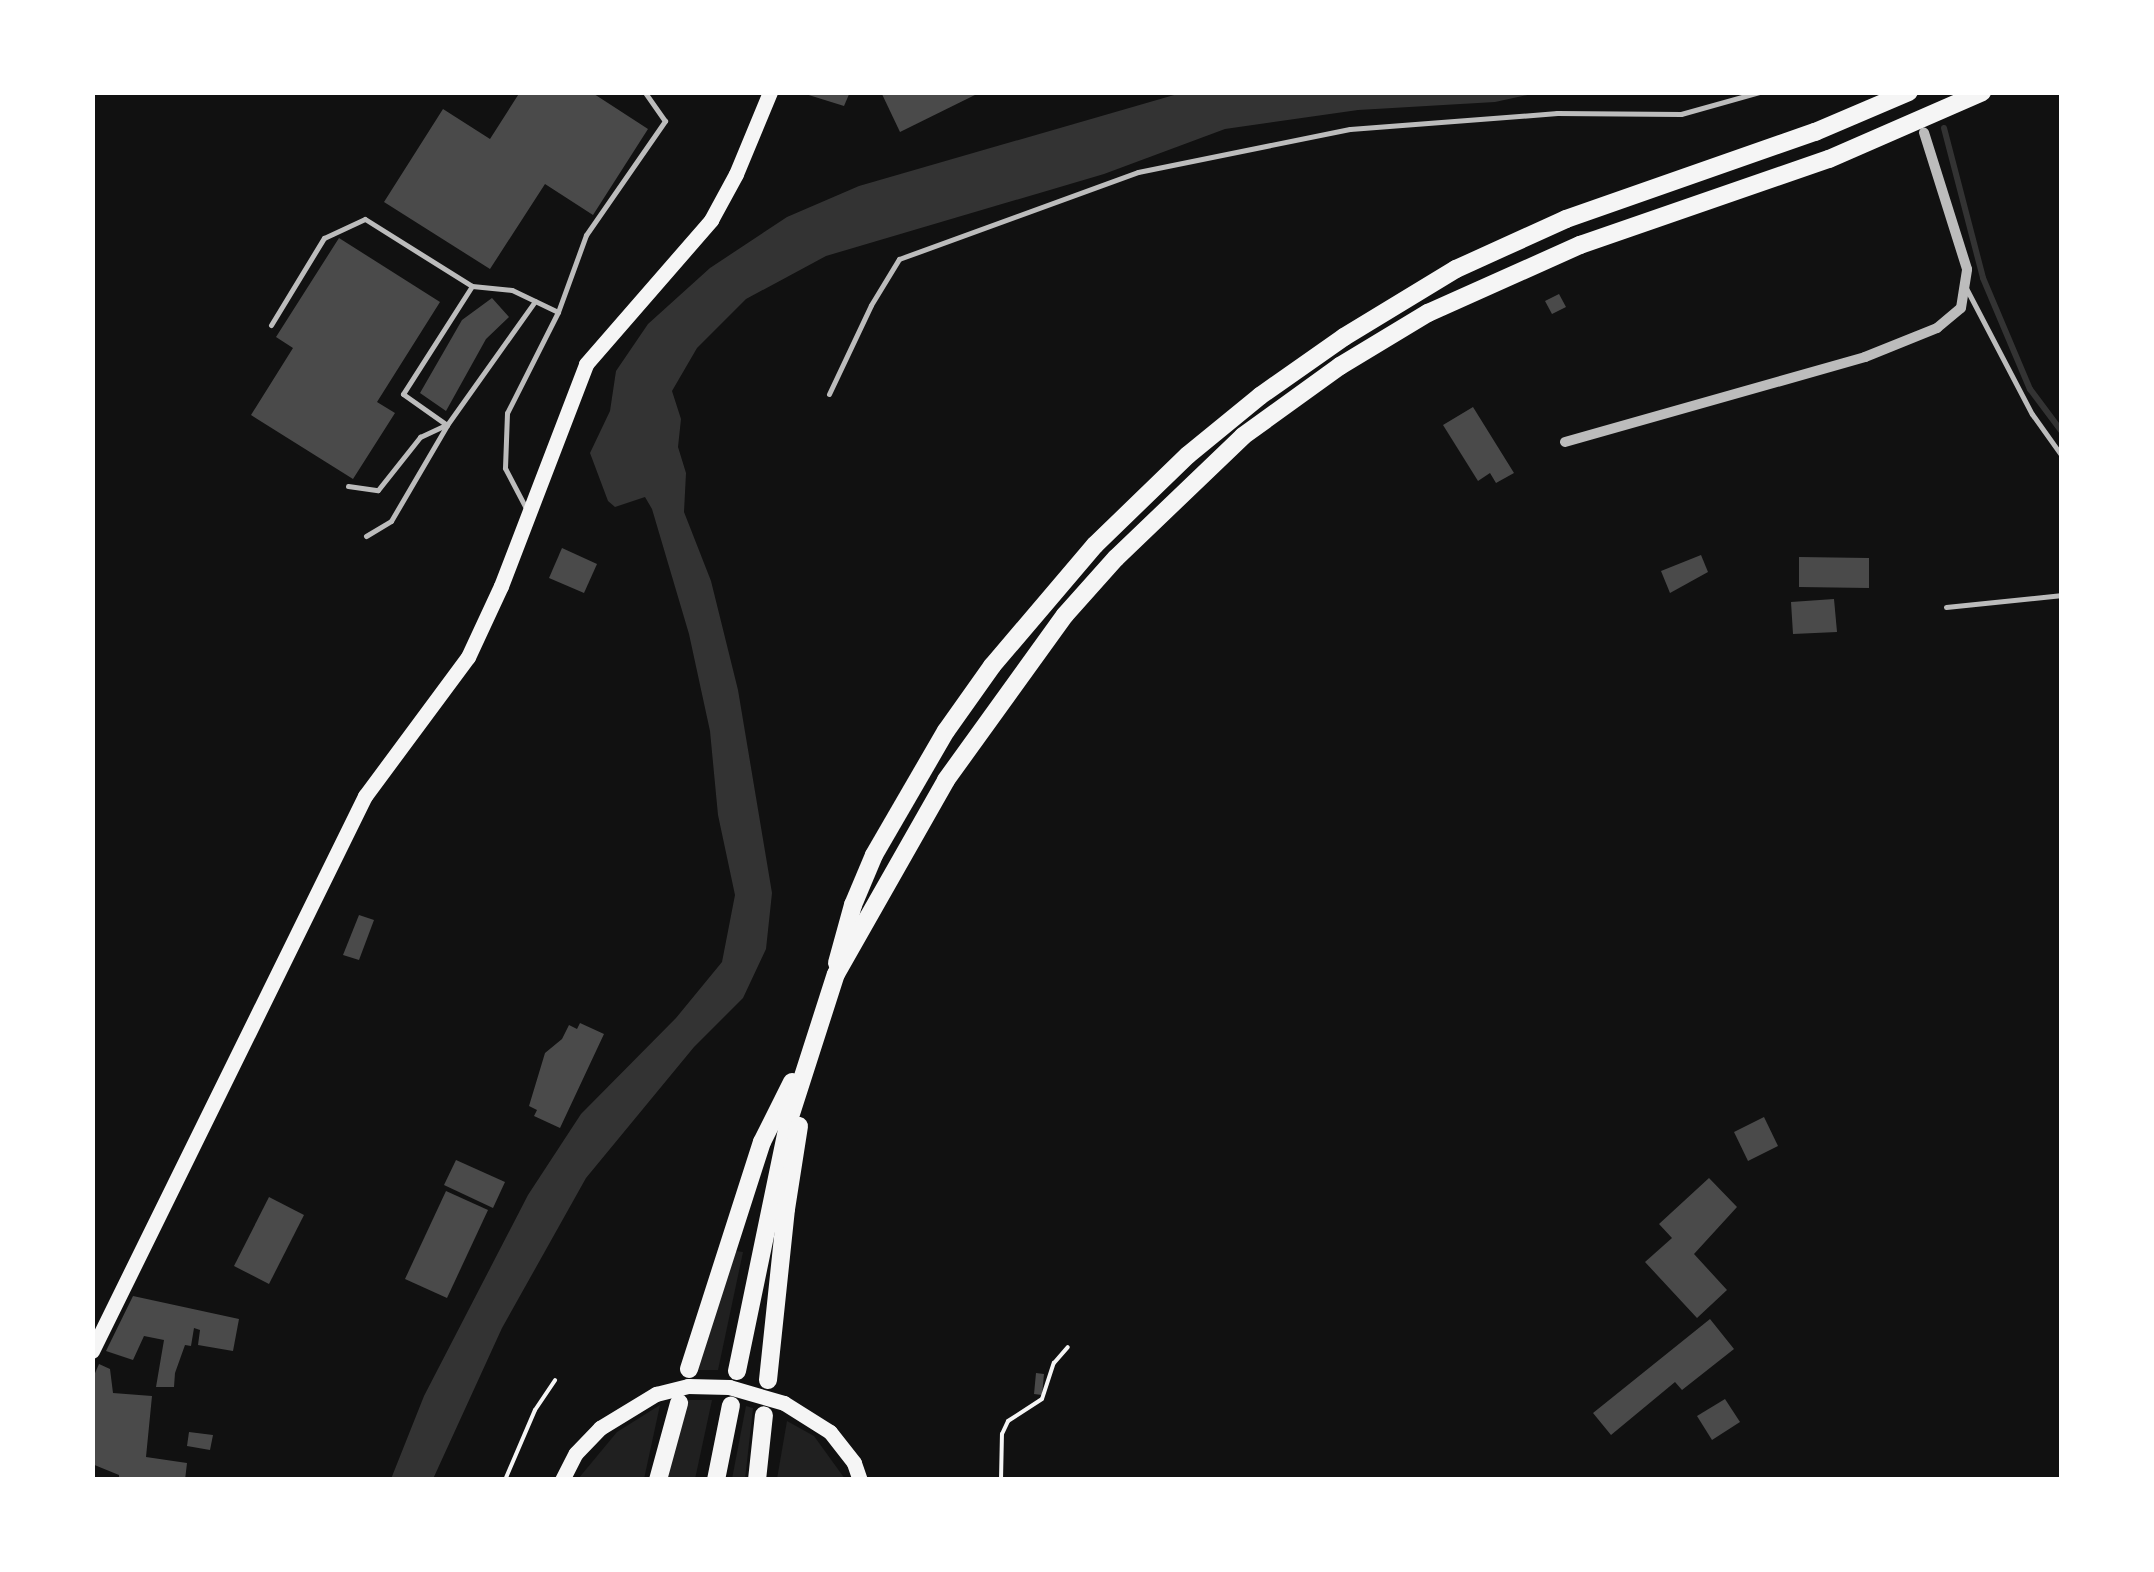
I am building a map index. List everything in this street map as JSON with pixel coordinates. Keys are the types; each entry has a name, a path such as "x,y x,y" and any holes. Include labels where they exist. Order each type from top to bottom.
{"highway":[{"path":"738,1371 789,1120 836,974 849,916 874,855 946,731 1042,606 1095,545 1188,455 1260,396 1344,337 1456,269 1566,219 1816,132 1909,92"},
{"path":"836,974 946,780 1065,615 1116,558 1243,436 1340,366 1428,314 1486,286 1580,245 1829,159 1982,92"},
{"path":"689,1369 762,1142 814,1037"},
{"path":"768,1380 786,1209 814,1037"},
{"path":"658,1480 679,1403"},
{"path":"716,1480 731,1406"},
{"path":"758,1480 764,1415"}],"main road":[{"path":"92,1350 356,813 386,763 468,657 586,364 710,220 770,92"},
{"path":"562,1480 576,1453 600,1428 656,1394 688,1386 729,1387 768,1397 798,1411 830,1432 854,1462 860,1480"}],"street":[{"path":"1565,442 1865,357 1937,328 1961,308 1967,269 1924,133"}],"lane":[{"path":"529,512 505,468 506,413 558,312 586,235 666,121 645,92"},
{"path":"829,394 871,304 898,259 1138,172 1350,129 1557,113 1682,114 1760,92"},
{"path":"271,325 324,238 364,218 472,286 512,290 558,312"},
{"path":"447,425 403,394 472,286"},
{"path":"1964,286 2032,414 2062,456"},
{"path":"366,536 391,521 447,425 535,301"},
{"path":"348,486 378,490 420,437 447,425"},
{"path":"1946,607 2062,595"}],"path":[{"path":"1001,1480 1002,1434 1008,1421 1042,1399 1054,1363 1068,1347"},
{"path":"505,1480 535,1410 555,1380"}],"shaded area":[{"path":"1181,93 1537,93 1495,102 1358,110 1225,129 1104,174 826,256 746,299 697,348 672,391 681,419 678,447 686,473 684,512 711,581 738,690 772,893 766,949 743,998 694,1047 586,1178 502,1328 433,1479 391,1479 424,1396 528,1195 581,1114 676,1018 722,962 735,895 718,815 710,731 689,634 652,509 645,497 615,507 608,501 590,453 610,411 616,371 648,324 710,268 787,217 859,186"},
{"path":"736,1251 743,1252 718,1370 696,1370"},
{"path":"688,1400 712,1400 695,1479 665,1480"},
{"path":"660,1405 644,1479 578,1479 617,1432"},
{"path":"746,1406 753,1408 745,1479 732,1479"},
{"path":"787,1421 814,1436 845,1479 777,1479"}],"building":[{"path":"520,92 591,92 648,129 593,215 545,184 490,269 384,202 443,109 490,139"},
{"path":"799,92 850,92 844,106"},
{"path":"881,92 981,92 900,132"},
{"path":"339,238 440,302 377,402 395,413 353,479 251,415 293,348 276,337"},
{"path":"1559,294 1566,307 1552,314 1545,301"},
{"path":"492,298 509,317 486,339 446,411 420,393 462,320"},
{"path":"1473,407 1514,473 1496,483 1490,473 1478,481 1443,425"},
{"path":"562,548 597,564 584,593 549,578"},
{"path":"1701,555 1708,572 1670,593 1661,571"},
{"path":"1799,557 1869,558 1869,588 1799,587"},
{"path":"1834,599 1837,632 1793,634 1791,602"},
{"path":"359,915 374,920 359,960 343,955"},
{"path":"580,1023 604,1034 560,1128 534,1116 537,1110 529,1106 545,1053 562,1039 569,1025 577,1029"},
{"path":"1764,1117 1778,1146 1748,1161 1734,1132"},
{"path":"456,1160 505,1182 493,1208 444,1185"},
{"path":"1709,1178 1737,1207 1694,1254 1727,1290 1697,1318 1645,1262 1672,1238 1659,1224"},
{"path":"446,1191 488,1210 447,1298 405,1279"},
{"path":"269,1197 304,1215 269,1284 234,1266"},
{"path":"133,1296 239,1319 233,1351 198,1345 200,1330 194,1328 191,1346 185,1345 175,1373 174,1387 156,1387 164,1340 144,1336 133,1360 106,1351"},
{"path":"1710,1319 1734,1349 1682,1390 1675,1382 1611,1435 1593,1413"},
{"path":"99,1364 110,1369 113,1393 152,1396 146,1457 187,1463 185,1480 119,1480 119,1475 92,1464 92,1380"},
{"path":"1036,1373 1044,1374 1042,1395 1034,1394"},
{"path":"1725,1399 1740,1422 1712,1440 1697,1416"},
{"path":"189,1432 213,1435 210,1450 187,1446"}],"waterway":[{"path":"1944,128 1983,278 2030,389 2062,432"}]}
